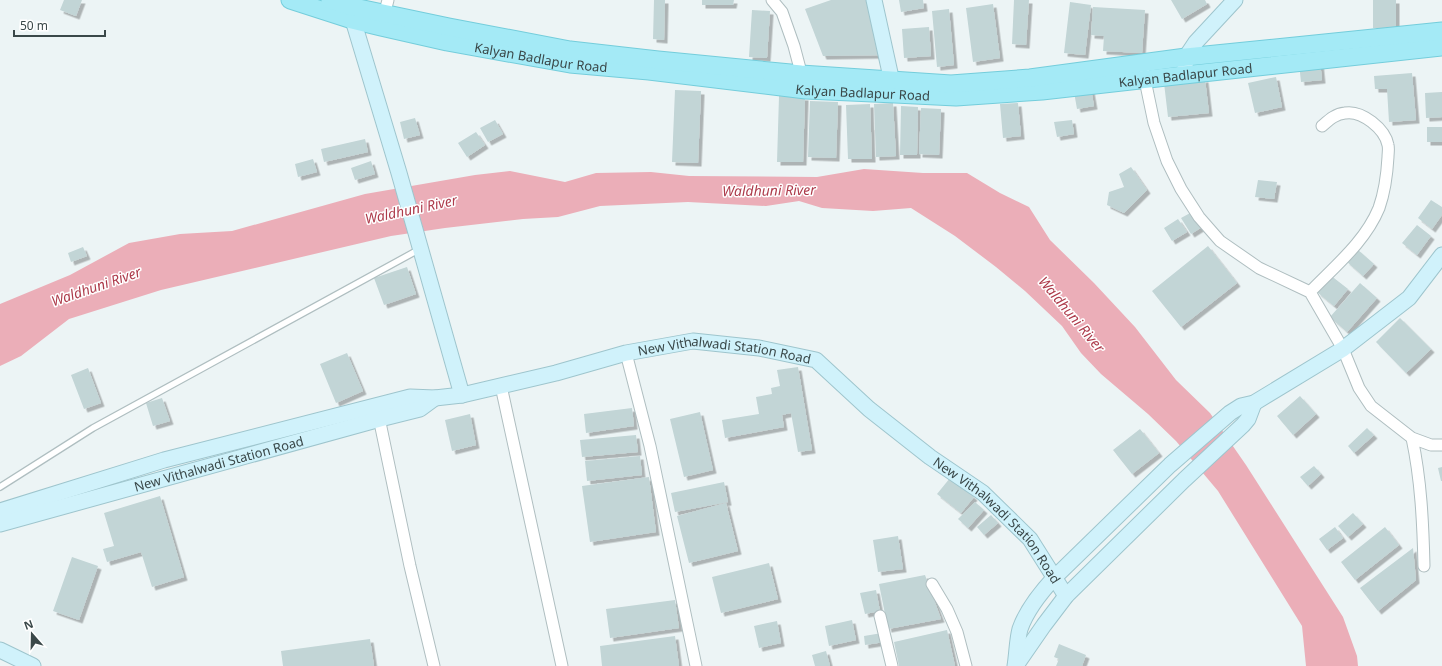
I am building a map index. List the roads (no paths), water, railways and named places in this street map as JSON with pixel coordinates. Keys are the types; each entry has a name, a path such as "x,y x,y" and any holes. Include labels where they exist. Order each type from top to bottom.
{"main road":[{"name":"Kalyan Badlapur Road","path":"290,0 384,14 570,50 802,74 964,96 1042,92 1145,72 1186,57 1442,31"},
{"name":"Kalyan Badlapur Road","path":"330,0 350,9"},
{"name":"Kalyan Badlapur Road","path":"384,14 447,42 570,64 806,90 894,87"},
{"name":"Kalyan Badlapur Road","path":"1145,72 1184,75 1442,47"}],"street":[{"path":"772,0 782,12 794,46 806,90"},
{"path":"874,0 894,87"},
{"path":"1184,75 1186,57 1196,42 1235,0"},
{"path":"350,9 399,173 462,395"},
{"path":"1145,72 1154,123 1167,161 1181,189 1199,217 1220,241 1260,268 1310,292 1343,349 1359,388 1371,406 1412,438 1431,445 1442,445"},
{"path":"1310,292 1361,240 1379,208 1387,179 1388,146 1384,135 1374,123 1357,114 1346,112 1333,117 1322,126"},
{"path":"1016,666 1020,630 1028,612 1039,595 1054,577 1170,465 1230,413 1241,406 1254,403 1343,349 1409,298 1442,255"},
{"name":"New Vithalwadi Station Road","path":"0,524 245,456 378,413 410,397 435,398 462,395 556,373 626,353 693,341 759,348 816,360 869,409 930,456 984,493 1030,539 1066,596"},
{"path":"626,353 650,446 696,666"},
{"path":"502,386 562,666"},
{"path":"1016,666 1066,596 1184,480 1243,425 1248,419 1254,403"},
{"path":"378,413 410,566 434,666"},
{"name":"New Vithalwadi Station Road","path":"0,511 164,460 239,441 378,413"},
{"path":"1412,438 1418,464 1424,534 1424,566"},
{"path":"239,441 245,456"},
{"path":"932,584 947,609 958,632 966,666"},
{"path":"880,616 892,666"},
{"path":"0,650 33,666"}],"lane":[{"path":"0,487 93,428 419,246"}],"water":[{"name":"Waldhuni River","path":"864,169 923,173 967,173 1000,193 1029,207 1050,240 1094,283 1135,327 1176,380 1210,413 1246,465 1343,617 1357,656 1358,666 1306,666 1302,626 1218,491 1176,441 1148,414 1101,374 1081,353 1062,326 1025,291 955,236 911,208 873,211 822,208 799,201 766,206 688,202 600,206 558,217 523,219 391,236 161,290 69,319 21,356 0,366 0,304 70,275 129,243 180,234 232,231 365,194 475,175 510,171 565,182 596,173 651,172 689,176 817,177"}]}
